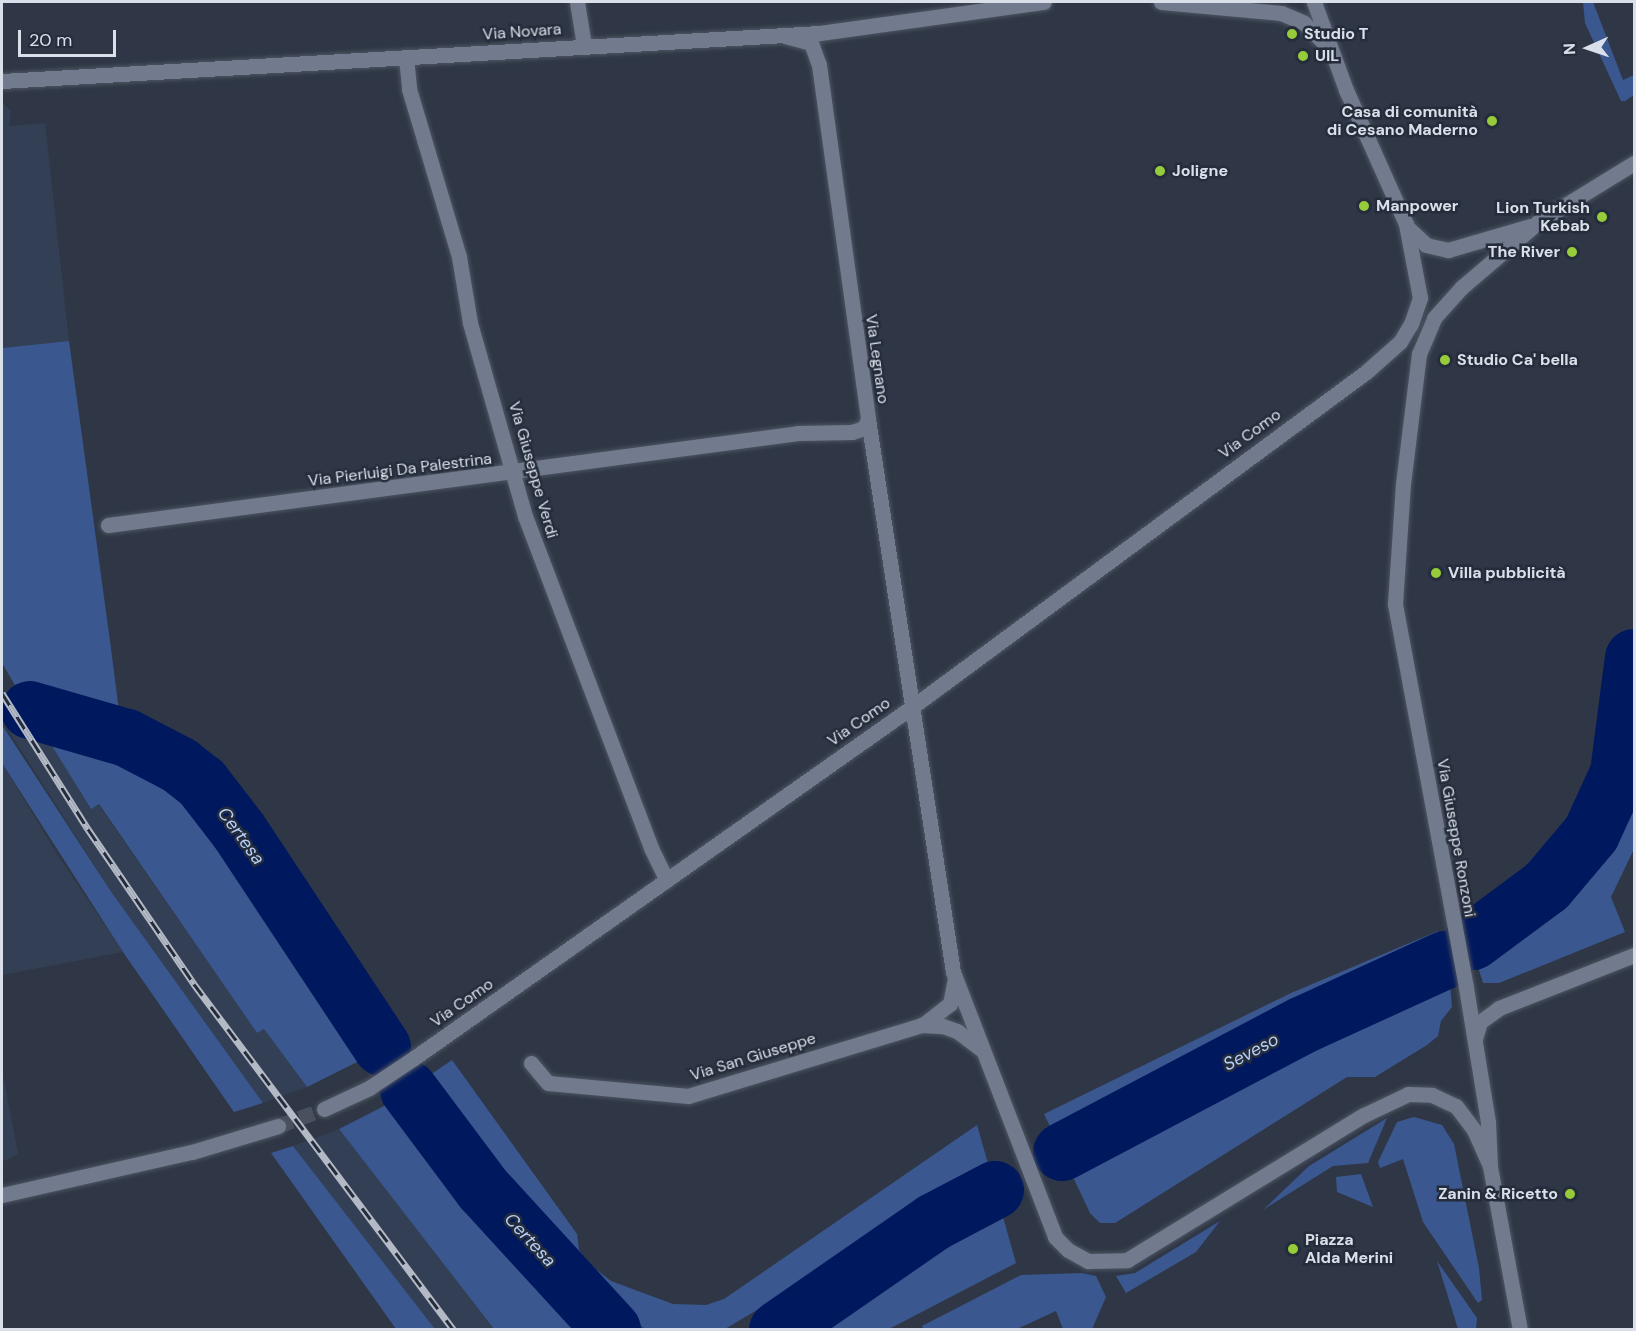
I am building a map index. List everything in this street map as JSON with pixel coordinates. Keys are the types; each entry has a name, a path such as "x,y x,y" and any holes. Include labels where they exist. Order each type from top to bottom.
{"street":[{"path":"578,2 584,45"},
{"name":"Via Novara","path":"2,81 406,58 584,45 785,36 1044,2"},
{"path":"1161,2 1288,16 1317,35 1333,57"},
{"path":"1314,2 1333,57 1406,224 1426,245 1448,250 1473,246 1539,222 1635,163"},
{"name":"Via Legnano","path":"785,36 811,43 819,65 868,419 912,707"},
{"name":"Via Giuseppe Verdi","path":"406,58 409,89 456,245 470,323 533,539 651,848 666,879"},
{"name":"Via Giuseppe Ronzoni","path":"1520,1328 1490,1166 1488,1122 1466,987 1394,595 1402,484 1419,354 1428,328 1442,309 1539,222"},
{"name":"Via Como","path":"324,1109 379,1082 912,707 1366,372 1400,342 1412,324 1420,298 1406,224"},
{"name":"Via Pierluigi Da Palestrina","path":"108,525 513,474 579,461 798,433 852,432 864,428 868,419"},
{"name":"Via San Giuseppe","path":"531,1063 548,1083 688,1096 921,1025 937,1018 950,1004 955,985 912,707"},
{"path":"1475,1046 1478,1027 1490,1013 1635,955"},
{"name":"Via San Giuseppe","path":"953,972 985,1056"},
{"name":"Via San Giuseppe","path":"921,1025 943,1026 965,1035 985,1056"},
{"path":"985,1056 1051,1229 1060,1244 1081,1259 1110,1264 1127,1260 1364,1115 1407,1094 1432,1095 1456,1106 1474,1130 1490,1166"},
{"path":"2,1195 192,1152 279,1126"}],"shaded area":[{"path":"1583,2 1593,2 1623,80 1634,75 1634,95 1625,101 1621,101 1585,23"},
{"path":"2,102 11,111 9,126 45,123 69,341 2,348"},
{"path":"69,341 119,711 16,687 2,663 2,348"},
{"path":"2,725 112,893 263,1103 234,1112 123,952 2,763"},
{"path":"6,726 47,738 90,808 98,804 257,1033 264,1029 307,1087 263,1103 112,893"},
{"path":"47,738 143,767 205,813 365,1058 307,1087 264,1029 257,1033 99,804 91,809"},
{"path":"2,763 57,854 123,952 2,975"},
{"path":"1634,807 1634,849 1611,897 1625,932 1499,983 1483,983 1478,967 1536,924 1589,874 1619,837"},
{"path":"1438,931 1441,938 1351,981 1191,1068 1105,1101 1053,1133 1044,1114 1291,993"},
{"path":"1450,982 1452,1007 1441,1021 1438,1036 1427,1045 1375,1077 1347,1077 1115,1223 1100,1223 1090,1213 1072,1175 1304,1046"},
{"path":"452,1060 577,1234 579,1250 589,1264 611,1281 673,1304 706,1305 724,1299 977,1125 989,1167 958,1182 851,1254 725,1329 645,1329 578,1278 427,1077"},
{"path":"2,1069 18,1154 2,1162"},
{"path":"392,1102 434,1165 586,1329 494,1329 339,1129"},
{"path":"1414,1117 1442,1125 1454,1144 1479,1268 1482,1300 1478,1303 1423,1222 1403,1159 1380,1168 1378,1162 1397,1122"},
{"path":"1387,1118 1368,1163 1333,1166 1263,1210 1309,1166"},
{"path":"339,1129 494,1329 435,1329 293,1146"},
{"path":"293,1146 435,1329 396,1329 271,1153"},
{"path":"1361,1174 1373,1207 1337,1192 1336,1177"},
{"path":"1003,1217 1016,1263 889,1329 828,1329 955,1240"},
{"path":"1220,1221 1196,1252 1126,1293 1116,1276 1135,1273"},
{"path":"1437,1261 1477,1318 1476,1329 1458,1329"},
{"path":"1082,1273 1096,1276 1106,1297 1092,1329 1063,1329 1056,1311 1017,1329 924,1330 922,1326 1021,1275"}],"waterway":[{"name":"Seveso","path":"1473,941 1547,886 1591,834 1619,773 1634,658"},
{"name":"Certesa","path":"30,710 127,738 179,765 202,783 239,831 382,1047"},
{"name":"Seveso","path":"1062,1152 1303,1025 1445,960"},
{"name":"Certesa","path":"409,1090 483,1189 612,1330"},
{"name":"Seveso","path":"778,1330 934,1222 995,1190"}],"tunnel":[{"path":"278,1126 324,1109"}],"railway":[{"path":"2,693 88,829 194,984 454,1330"}],"place":[{"name":"Studio T","path":"1292,34"},
{"name":"UIL","path":"1303,56"},
{"name":"Casa di comunità di Cesano Maderno","path":"1492,121"},
{"name":"Joligne","path":"1160,171"},
{"name":"Manpower","path":"1364,206"},
{"name":"Lion Turkish Kebab","path":"1602,217"},
{"name":"The River","path":"1572,252"},
{"name":"Studio Ca' bella","path":"1445,360"},
{"name":"Villa pubblicità","path":"1436,573"},
{"name":"Zanin & Ricetto","path":"1570,1194"},
{"name":"Piazza Alda Merini","path":"1293,1249"}]}
